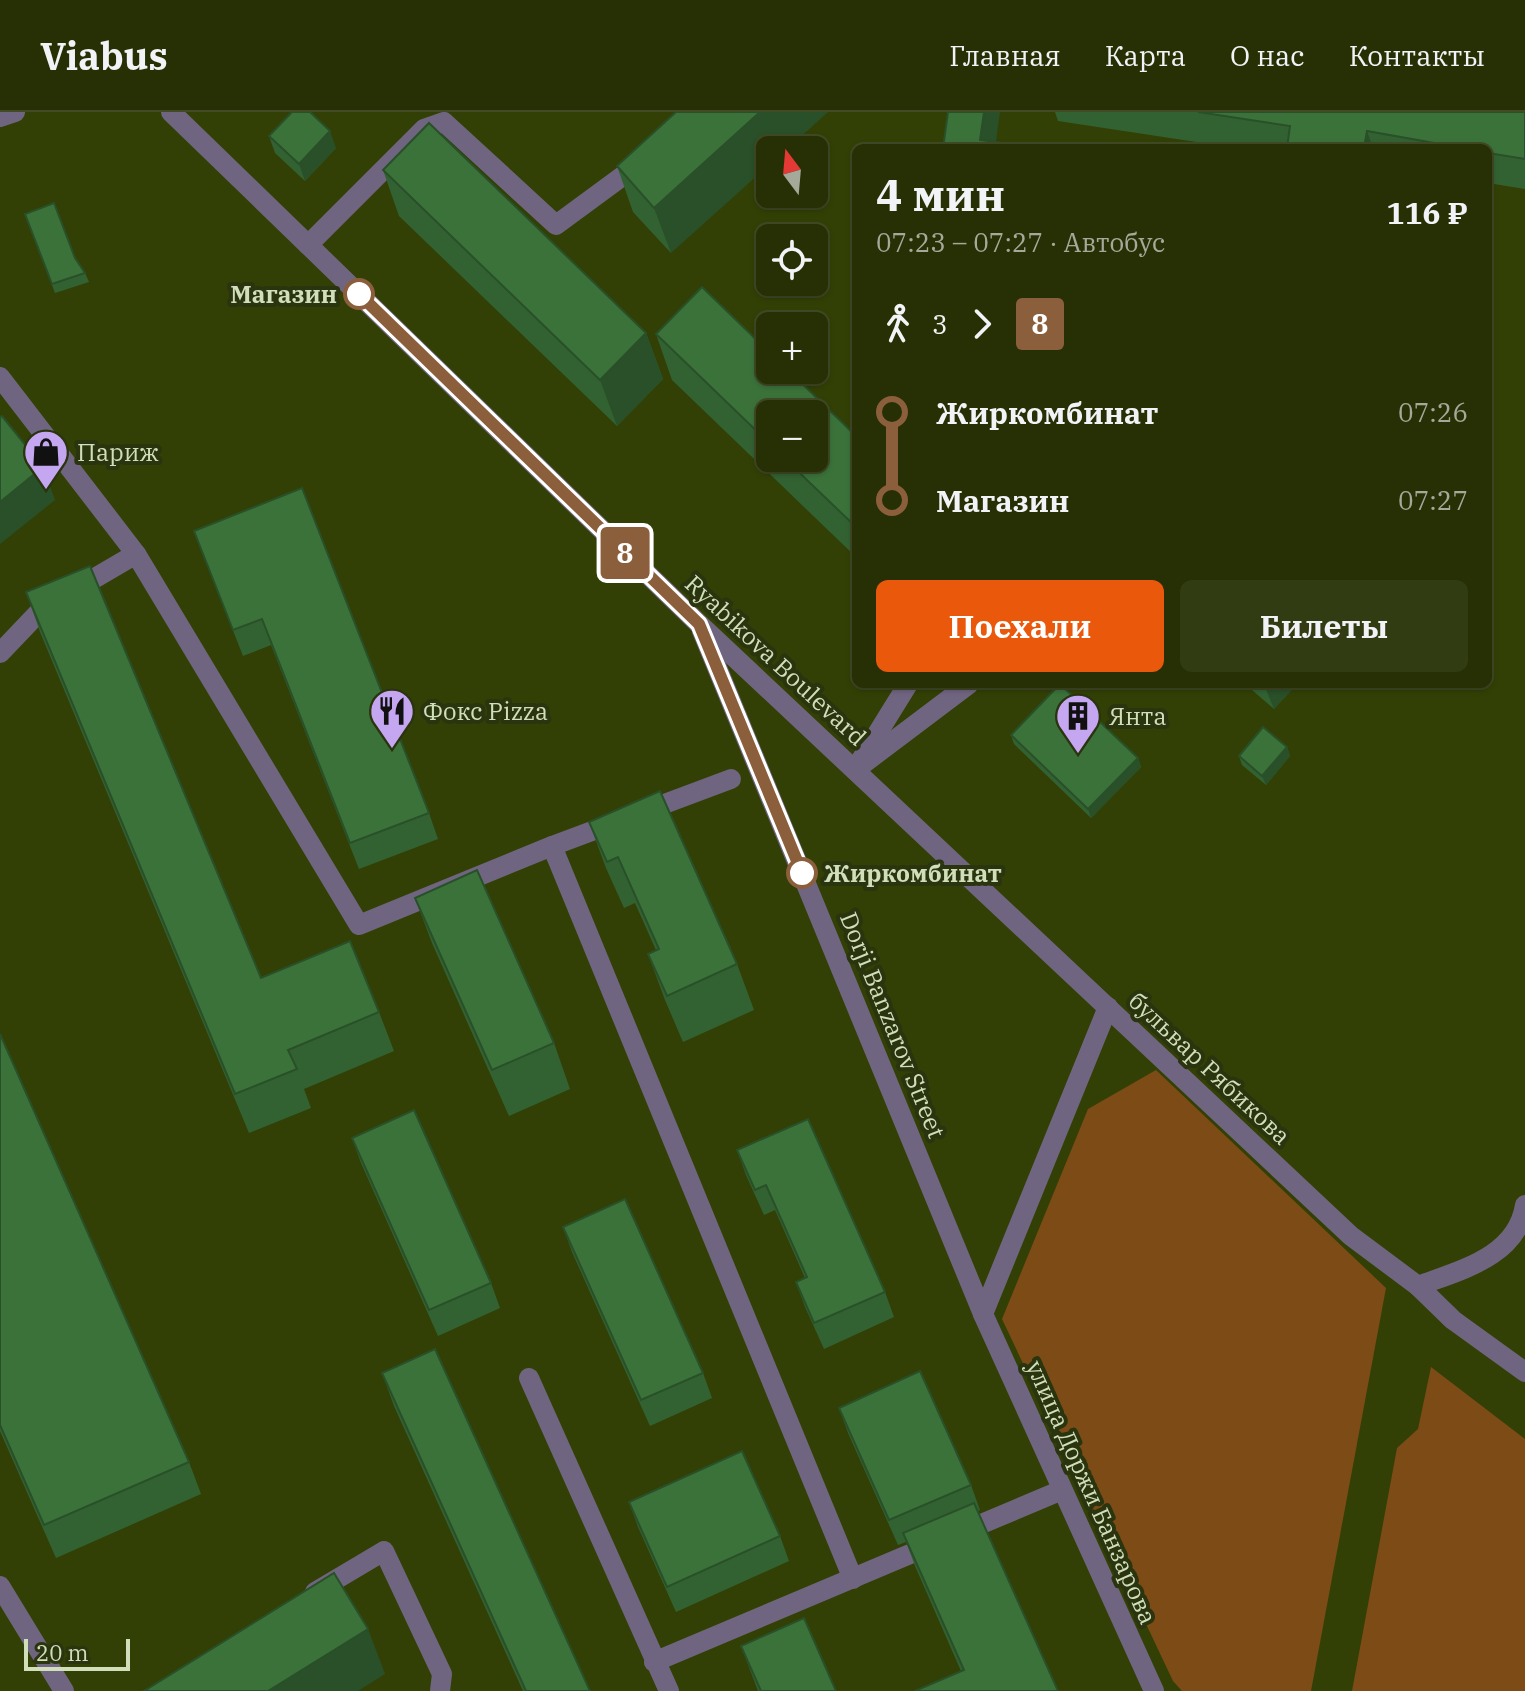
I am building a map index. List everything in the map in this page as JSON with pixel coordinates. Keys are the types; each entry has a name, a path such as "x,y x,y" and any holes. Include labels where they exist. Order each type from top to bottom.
{"street":[{"path":"0,117 15,112"},
{"name":"Ryabikova Boulevard","path":"171,112 699,624 1108,1007"},
{"path":"308,245 424,129 444,122 556,225 656,152"},
{"path":"0,377 136,554 359,925 552,846 731,779"},
{"path":"0,653 42,609 136,554"},
{"name":"Dorji Banzarov Street","path":"699,624 983,1314"},
{"path":"855,770 906,688"},
{"path":"855,770 964,688"},
{"path":"552,846 853,1579"},
{"name":"бульвар Рябикова","path":"983,1314 1108,1007 1351,1236 1418,1286 1453,1320 1525,1372"},
{"path":"1418,1286 1492,1258 1523,1219 1525,1205"},
{"name":"улица Доржи Банзарова","path":"983,1314 1154,1691"},
{"path":"529,1378 669,1691"},
{"path":"654,1662 1062,1490"},
{"path":"291,1606 384,1551 442,1674 440,1691"},
{"path":"2,1596 64,1691"}],"shaded area":[{"path":"1156,1070 1386,1288 1311,1691 1182,1691 1173,1681 1002,1319 1088,1109"},
{"path":"1431,1367 1525,1439 1525,1691 1352,1691 1397,1448 1418,1429"}],"building":[{"path":"292,112 310,112 330,131 299,164 269,136"},
{"path":"676,112 760,112 654,208 617,166"},
{"path":"948,112 984,112 980,140 1011,144 944,144"},
{"path":"1198,112 1525,112 1525,159 1492,154 1492,144 1440,144 1367,131 1365,144 1288,144 1290,126"},
{"path":"429,123 646,333 600,380 383,170"},
{"path":"54,203 75,258 85,273 52,284 25,214"},
{"path":"702,287 756,339 756,384 802,384 819,400 756,400 756,430 656,334"},
{"path":"828,409 852,432 852,523 799,472 828,472"},
{"path":"0,417 43,467 0,502"},
{"path":"302,488 429,813 350,843 262,619 233,630 194,531"},
{"path":"90,566 261,978 350,941 379,1012 288,1050 297,1069 235,1094 26,592"},
{"name":"Янта","path":"1056,688 1064,688 1138,758 1088,809 1011,735"},
{"path":"1263,727 1287,747 1262,776 1239,756"},
{"path":"660,791 737,964 667,996 648,954 659,949 618,857 607,862 589,822"},
{"path":"477,870 554,1043 492,1070 415,898"},
{"path":"0,1034 189,1462 44,1525 0,1425"},
{"path":"414,1110 491,1283 429,1310 352,1138"},
{"path":"808,1119 885,1292 814,1323 796,1282 807,1277 766,1185 755,1190 737,1150"},
{"path":"625,1199 703,1373 641,1400 563,1227"},
{"path":"435,1349 590,1691 526,1691 382,1373"},
{"path":"920,1371 971,1485 889,1520 839,1408"},
{"path":"742,1451 780,1536 667,1587 629,1502"},
{"path":"974,1503 1058,1691 915,1691 964,1670 903,1533"},
{"path":"334,1573 368,1629 268,1691 144,1691"},
{"path":"804,1618 836,1691 761,1691 741,1646"}],"bus line":[{"name":"8","path":"359,294 699,624 802,873"}],"place":[{"name":"Магазин","path":"359,294"},
{"name":"Париж","path":"46,491"},
{"name":"Фокс Pizza","path":"392,750"},
{"name":"Янта","path":"1078,755"},
{"name":"Жиркомбинат","path":"802,873"}]}
